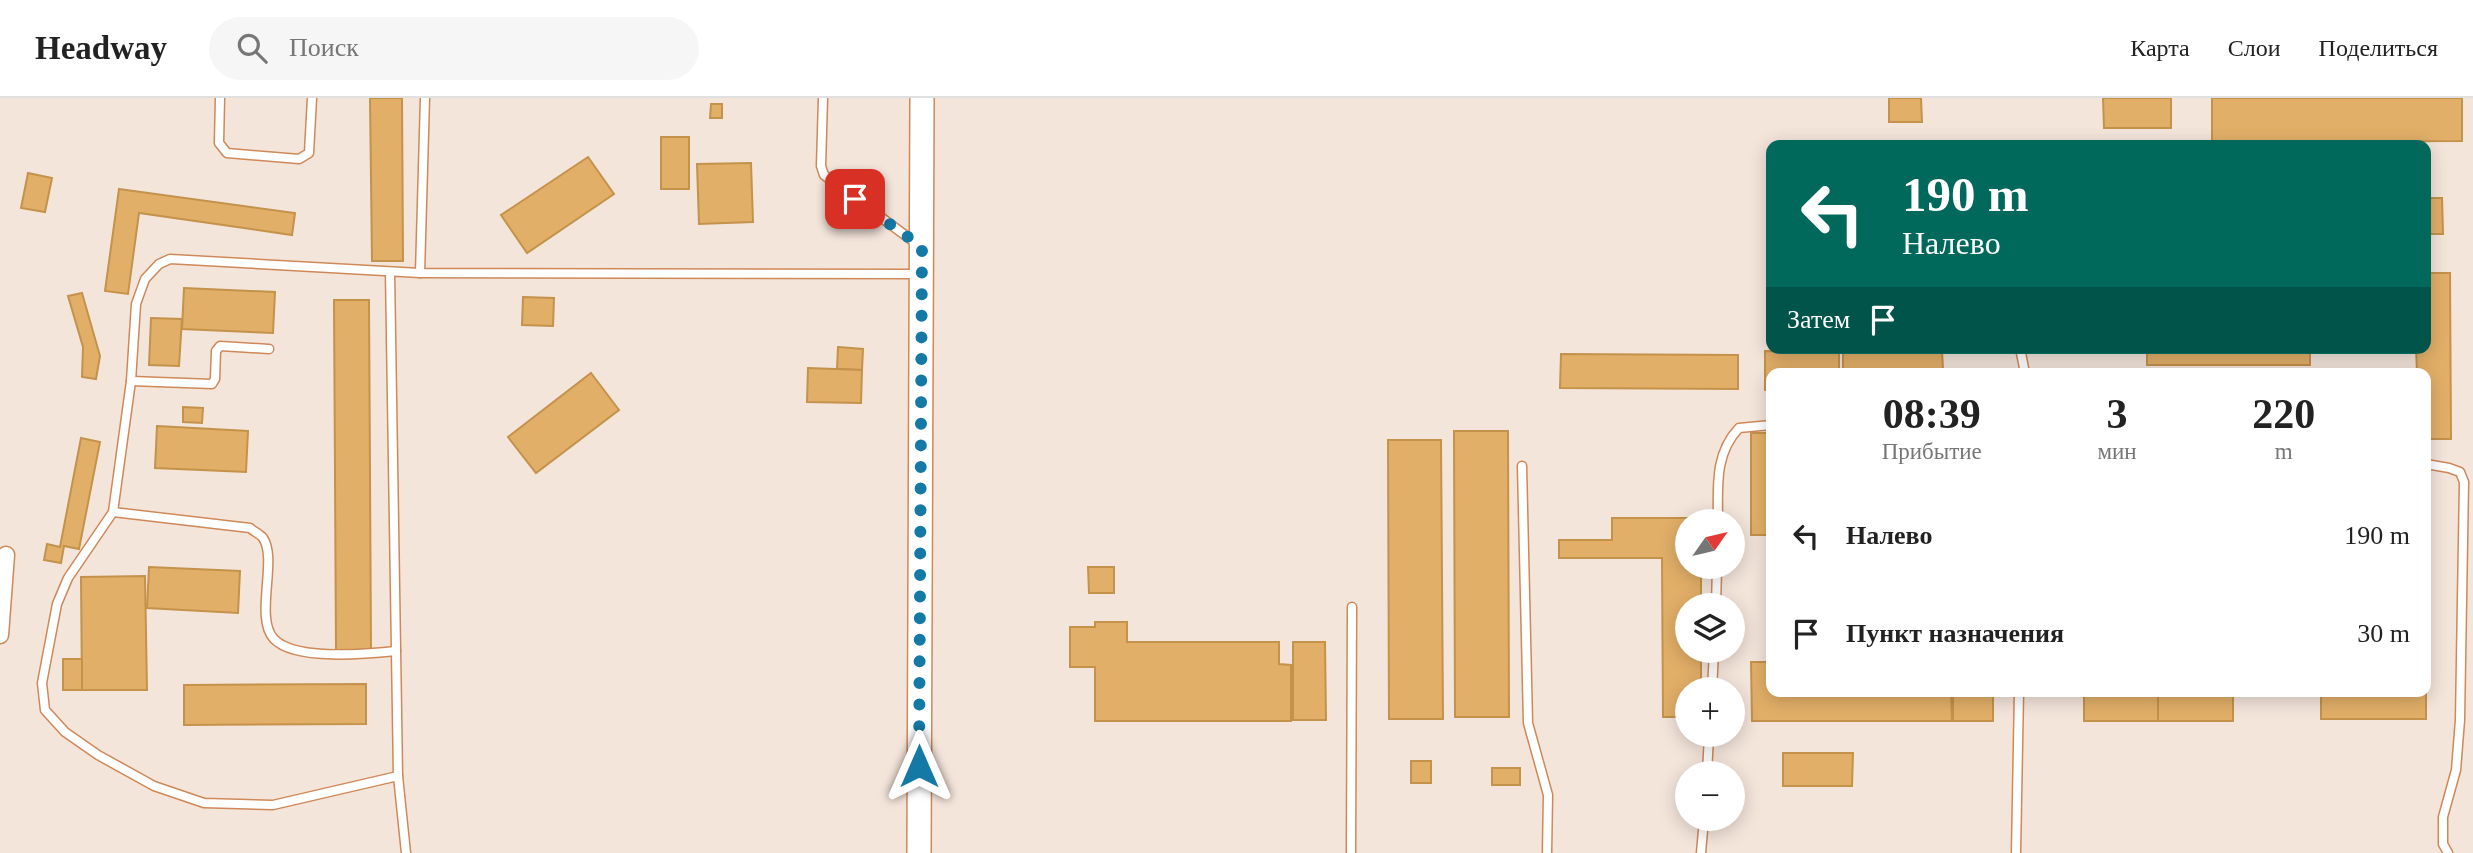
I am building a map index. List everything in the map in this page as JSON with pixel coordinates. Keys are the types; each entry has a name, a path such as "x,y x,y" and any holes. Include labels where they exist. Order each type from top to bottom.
{"street":[{"path":"919,853 922,98"},
{"path":"0,635 6,555"}],"lane":[{"path":"220,98 219,143 227,153 299,159 309,153 312,98"},
{"path":"419,273 425,98"},
{"path":"823,98 821,166 824,175 922,247"},
{"path":"398,776 273,805 204,803 154,786 98,755 54,722 45,710 42,683 57,604 68,578 113,512 131,381 136,304 145,279 159,264 170,259 419,273 922,274"},
{"path":"390,272 398,776 407,853"},
{"path":"131,381 212,384 215,379 216,351 220,346 269,349"},
{"path":"1717,509 1719,465 1728,440 1739,428 1766,425"},
{"path":"2431,465 2460,472 2464,482 2460,720 2456,770 2443,817 2443,844 2448,853"},
{"path":"1522,466 1528,723 1548,795 1547,853"},
{"path":"113,512 250,528 263,537 267,551 266,626 273,638 286,646 323,654 396,651"},
{"path":"1351,853 1352,607"},
{"path":"2016,853 2019,697"},
{"path":"1701,853 1703,831"}],"building":[{"path":"370,98 402,98 403,261 372,261"},
{"path":"1889,98 1921,98 1922,122 1889,122"},
{"path":"2103,98 2171,98 2171,128 2104,128"},
{"path":"2212,98 2462,98 2462,141 2212,140"},
{"path":"711,104 722,104 722,118 710,118"},
{"path":"661,137 689,137 689,189 661,189"},
{"path":"588,157 614,194 527,253 501,215"},
{"path":"751,163 753,222 699,224 697,164"},
{"path":"28,173 52,178 45,212 21,208"},
{"path":"119,189 295,213 292,235 139,213 128,294 105,291"},
{"path":"2431,198 2442,198 2443,234 2431,234"},
{"path":"2431,273 2450,273 2451,439 2431,439 2431,368 2417,368 2416,354 2431,354"},
{"path":"184,288 275,292 273,333 182,329"},
{"path":"82,293 100,356 96,379 82,377 83,347 68,296"},
{"path":"523,297 554,298 553,326 522,325"},
{"path":"334,300 369,300 371,651 336,651"},
{"path":"151,318 182,319 179,366 149,365"},
{"path":"838,347 863,349 862,370 837,369"},
{"path":"1765,351 1766,354 1839,354 1839,368 1766,368 1765,390"},
{"path":"1561,354 1738,355 1738,389 1560,388"},
{"path":"1843,354 1942,354 1943,368 1843,368"},
{"path":"2147,354 2310,354 2310,365 2147,365"},
{"path":"808,368 862,370 861,403 807,402"},
{"path":"591,373 619,410 536,473 508,437"},
{"path":"183,407 203,408 202,423 183,422"},
{"path":"157,426 248,431 246,472 155,468"},
{"path":"1454,431 1508,431 1509,717 1455,717"},
{"path":"1751,433 1766,433 1766,535 1751,535"},
{"path":"81,438 100,442 79,549 64,546 61,563 44,560 47,544 60,547"},
{"path":"1388,440 1441,440 1443,719 1389,719"},
{"path":"1612,518 1675,518 1675,579 1701,579 1701,593 1675,593 1675,663 1701,663 1701,677 1675,677 1675,717 1663,717 1662,558 1559,558 1559,540 1612,540"},
{"path":"149,567 240,571 238,613 147,608"},
{"path":"1088,567 1114,567 1114,593 1089,593"},
{"path":"145,576 147,690 82,690 81,577"},
{"path":"1095,622 1127,622 1127,642 1279,642 1279,664 1291,665 1291,721 1095,721 1095,667 1070,667 1070,627 1095,627"},
{"path":"1293,642 1325,642 1326,720 1293,720"},
{"path":"63,659 82,659 82,690 63,690"},
{"path":"1751,662 1766,662 1766,697 1951,697 1952,721 1752,721"},
{"path":"366,684 366,724 184,725 184,685"},
{"path":"1953,697 1993,697 1993,721 1953,721"},
{"path":"2084,697 2158,697 2158,721 2084,721"},
{"path":"2158,697 2233,697 2233,721 2158,721"},
{"path":"2321,697 2426,697 2426,719 2321,719"},
{"path":"1783,753 1853,753 1852,786 1783,786"},
{"path":"1411,761 1431,761 1431,783 1411,783"},
{"path":"1492,768 1520,768 1520,785 1492,785"}],"route":[{"path":"855,199 922,247 919,766"}]}
